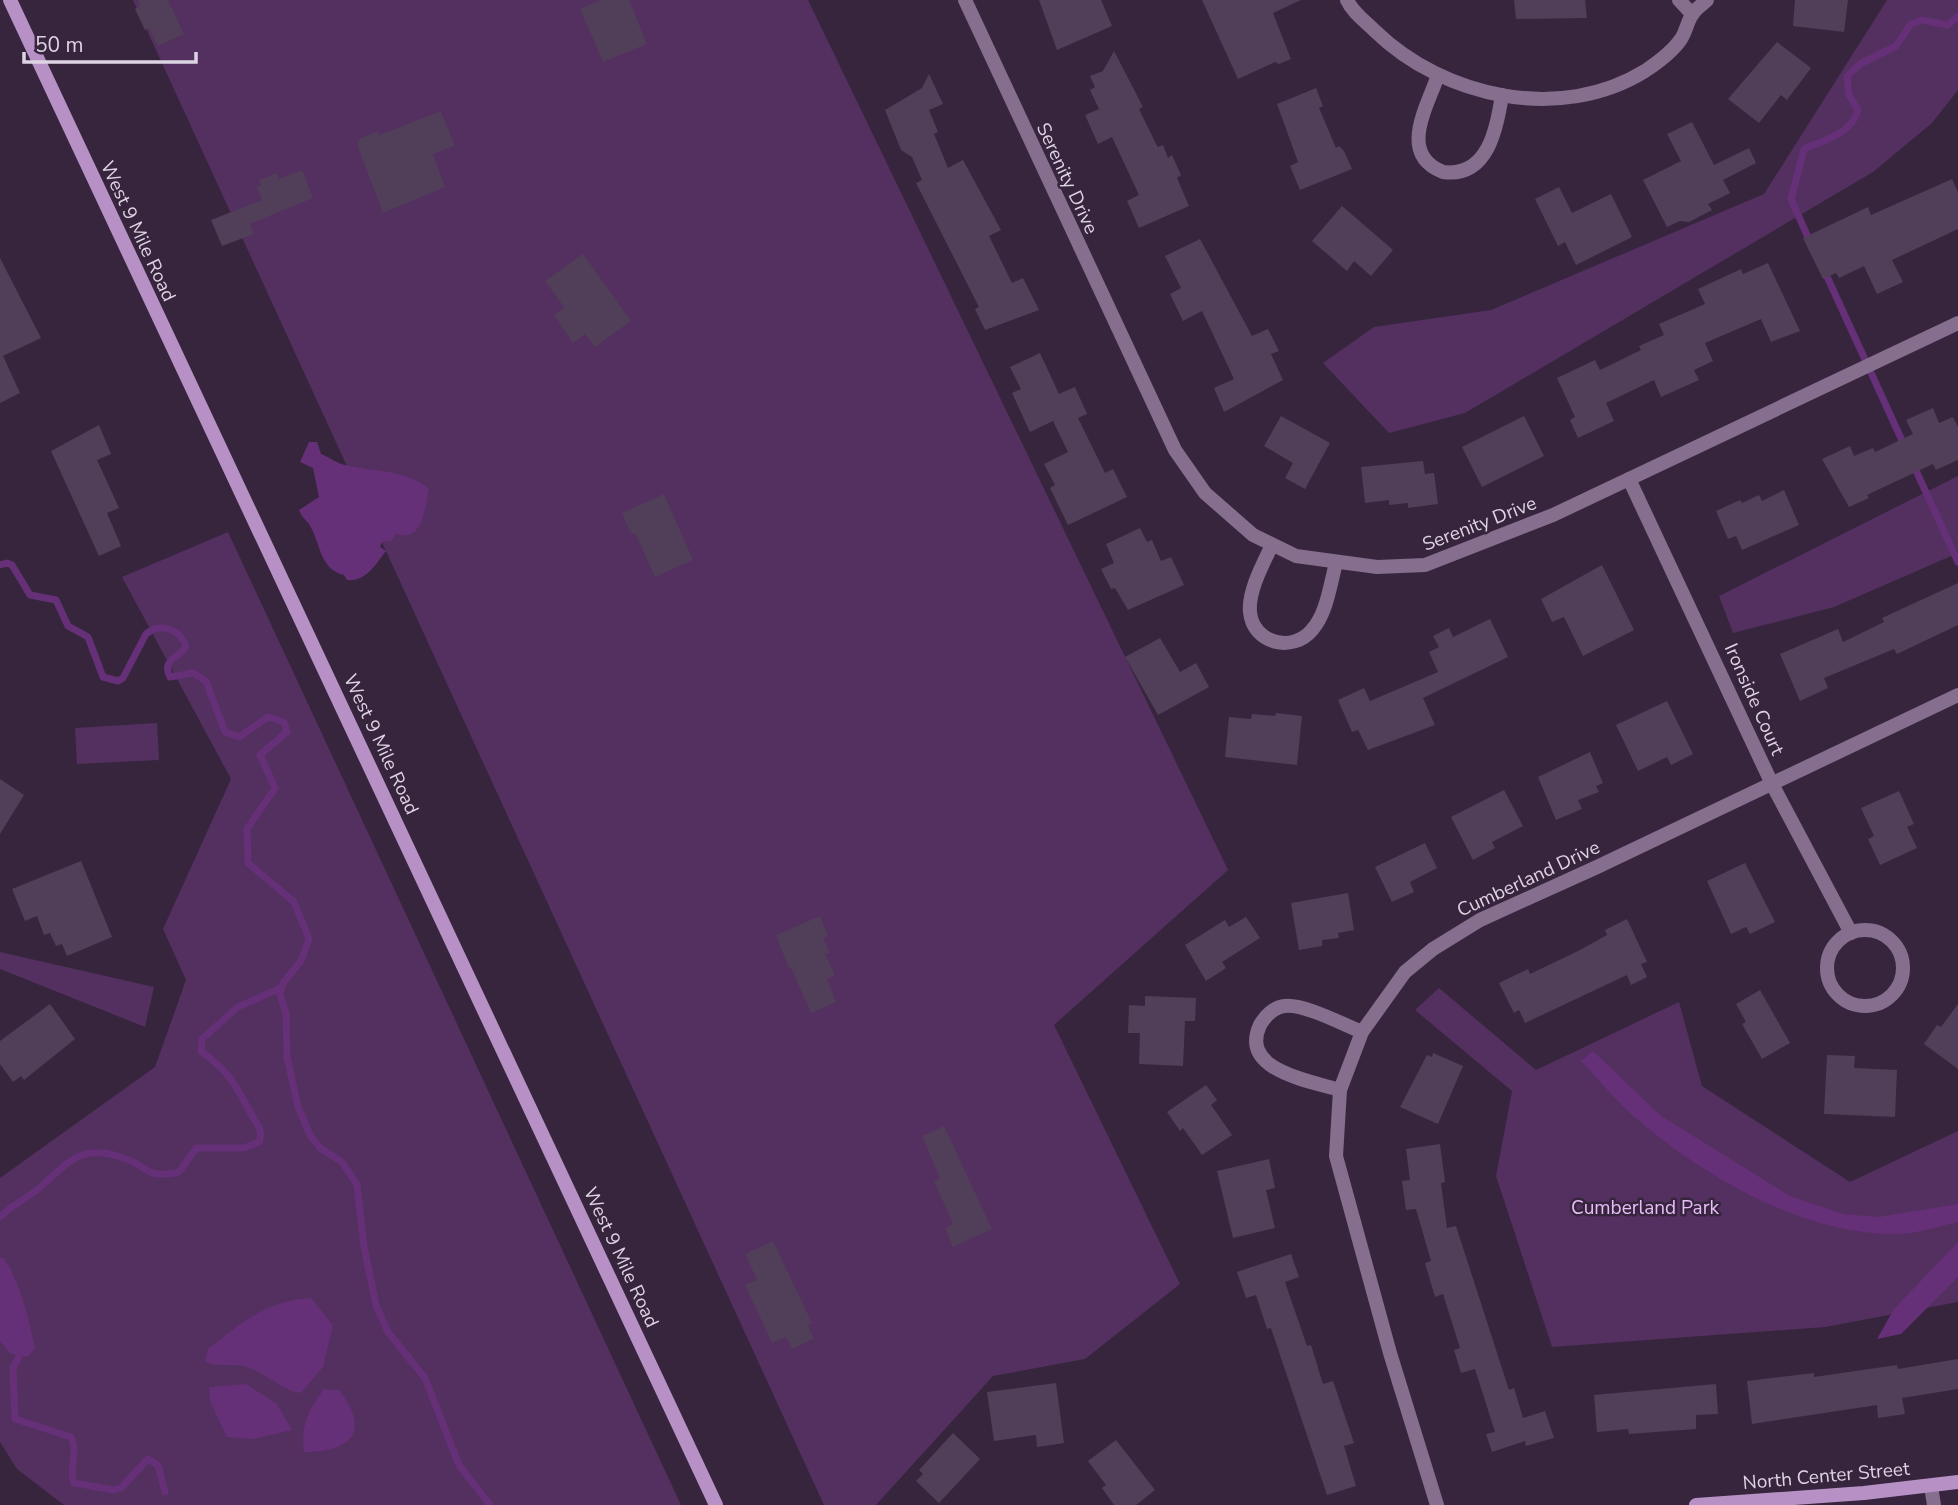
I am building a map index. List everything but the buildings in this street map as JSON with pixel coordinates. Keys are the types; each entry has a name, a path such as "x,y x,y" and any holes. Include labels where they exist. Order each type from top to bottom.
{"street":[{"name":"West 9 Mile Road","path":"10,0 716,1505"},
{"name":"Serenity Drive","path":"965,0 1175,450 1205,493 1253,535 1296,556 1336,564 1377,567 1425,565 1553,516 1958,323"},
{"path":"1347,0 1352,9 1385,41 1438,75 1502,95 1540,99 1587,96 1621,84 1647,70 1680,40 1692,14 1707,0"},
{"path":"1679,0 1692,14"},
{"path":"1438,75 1420,120 1417,137 1423,158 1443,172 1465,170 1485,154 1496,130 1502,95"},
{"name":"Ironside Court","path":"1629,479 1772,784 1851,933"},
{"path":"1272,545 1252,596 1250,610 1257,629 1275,642 1295,642 1312,631 1325,603 1336,564"},
{"name":"Cumberland Drive","path":"1437,1505 1390,1353 1336,1156 1339,1090 1362,1032 1405,972 1433,949 1480,920 1958,695"},
{"path":"1874,931 1885,936 1900,954 1902,977 1898,989 1880,1004 1867,1007 1845,1001 1829,982 1828,959 1840,939 1851,933 1874,931"},
{"path":"1339,1090 1269,1066 1259,1051 1259,1029 1270,1013 1289,1006 1362,1032"},
{"name":"North Center Street","path":"1696,1505 1958,1482"},
{"path":"1931,1486 1934,1505"}],"green space":[{"path":"133,0 808,0 1228,870 1054,1025 1180,1284 1085,1359 993,1376 876,1505 824,1505"},
{"path":"1887,0 1958,0 1958,90 1932,123 1873,172 1465,413 1389,433 1323,363 1374,327 1491,310 1764,194"},
{"path":"1958,476 1958,553 1834,607 1733,633 1719,596"},
{"path":"228,532 681,1505 64,1505 17,1469 0,1442 0,1178 155,1067 186,980 163,929 231,779 122,577"},
{"path":"157,723 159,760 77,764 75,728"},
{"path":"0,952 154,987 145,1027 0,969"},
{"name":"Cumberland Park","path":"1439,988 1536,1070 1679,1002 1702,1086 1850,1182 1958,1131 1958,1302 1825,1327 1552,1347 1496,1176 1512,1091 1415,1010"}],"shaded area":[{"path":"309,442 317,442 321,454 339,463 400,474 429,489 424,514 417,528 412,533 396,534 391,541 382,542 380,547 386,551 370,572 360,578 347,580 344,575 330,567 313,531 299,510 319,497 313,468 300,462"},
{"path":"1593,1051 1661,1116 1790,1196 1843,1214 1878,1217 1958,1204 1958,1222 1901,1234 1865,1232 1830,1226 1760,1200 1694,1162 1630,1112 1581,1061"},
{"path":"1958,1242 1958,1277 1901,1334 1877,1339 1894,1309"},
{"path":"0,1258 4,1258 10,1268 27,1313 35,1348 28,1357 11,1354 0,1341"},
{"path":"311,1298 333,1325 323,1367 301,1393 287,1389 250,1368 205,1362 208,1349 256,1314 281,1303"},
{"path":"246,1384 277,1404 292,1430 253,1439 227,1437 210,1401 209,1387"},
{"path":"324,1389 339,1390 349,1404 355,1428 345,1443 321,1451 304,1452 303,1434 307,1418"}],"waterway":[{"path":"1811,244 1791,199 1804,149 1844,131 1855,118 1858,110 1849,95 1847,76 1860,64 1896,46 1911,24 1922,20 1948,25 1958,16"},
{"path":"1824,270 1905,447"},
{"path":"1913,464 1958,562"},
{"path":"0,565 12,565 30,595 56,600 68,626 88,637 103,677 118,681 123,678 146,634 157,628 169,629 180,636 186,647 169,663 170,677 193,673 206,681 225,732 239,737 268,717 284,722 287,732 260,755 275,788 247,829 248,863 294,902 309,939 301,961 283,983 280,995 286,1013 287,1057 298,1107 310,1135 320,1148 342,1162 357,1185 364,1247 376,1305 388,1332 425,1378 459,1465 490,1505"},
{"path":"0,1217 39,1189 70,1161 88,1153 110,1154 153,1173 167,1174 179,1172 196,1148 244,1148 259,1142 259,1126 230,1078 201,1051 202,1039 238,1007 281,988"},
{"path":"23,1349 13,1368 15,1419 71,1437 74,1449 74,1483 114,1490 121,1488 148,1459 158,1465 165,1492"}]}
